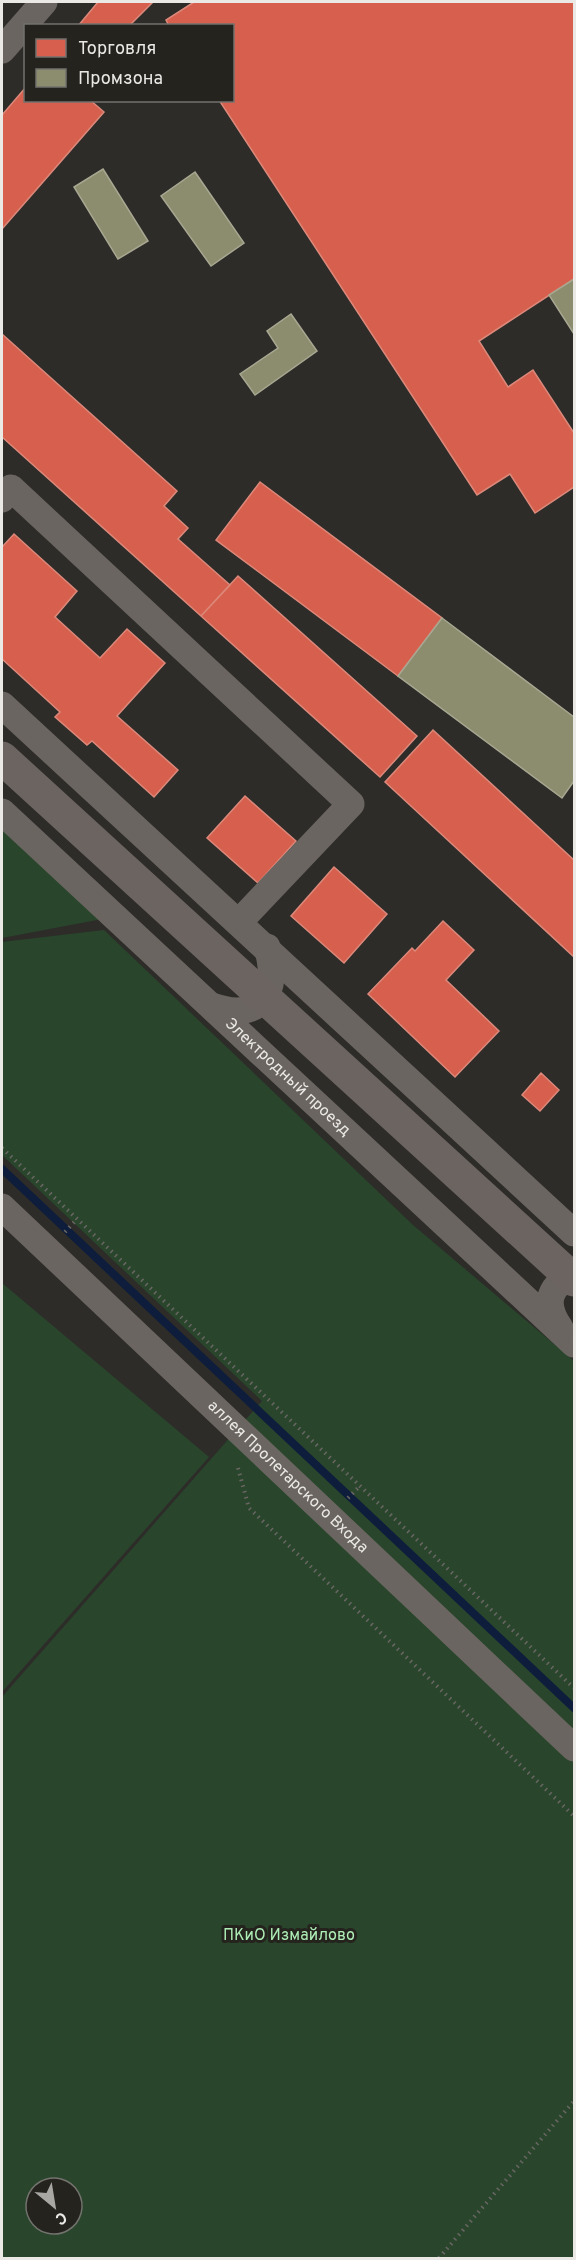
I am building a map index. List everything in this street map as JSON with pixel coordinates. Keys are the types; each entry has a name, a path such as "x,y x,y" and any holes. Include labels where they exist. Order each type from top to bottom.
{"main road":[{"path":"2,758 574,1280"}],"street":[{"path":"25,24 44,2"},
{"path":"2,50 24,25"},
{"path":"2,499 11,488 351,804 239,922"},
{"path":"2,705 267,947 574,1233"},
{"name":"Электродный проезд","path":"2,812 570,1339"},
{"path":"212,1005 231,1012 248,1010 264,998 272,982 273,966 267,947"},
{"name":"аллея Пролетарского Входа","path":"2,1207 574,1748"},
{"path":"570,1339 555,1321 549,1305 552,1291 574,1271"}],"path":[{"path":"2,1148 574,1688"},
{"path":"71,1225 77,1220"},
{"path":"237,1464 249,1508 574,1816"},
{"path":"347,1499 360,1486"},
{"path":"439,2259 574,2101"}],"green space":[{"path":"2,826 102,919 2,938"},
{"name":"ПКиО Измайлово","path":"104,930 413,1225 574,1361 574,2258 2,2258 2,1697 262,1401 2,1155 2,942"},
{"path":"2,1283 209,1457 2,1692"}],"building: Торговля":[{"path":"98,2 153,2 131,24 80,24"},
{"path":"194,2 574,2 574,279 479,341 508,387 533,370 574,433 574,487 535,513 510,474 477,495 220,102 234,102 234,24 168,24 166,20"},
{"path":"24,89 24,102 92,102 104,112 2,229 2,115"},
{"path":"2,334 177,491 164,506 188,528 178,539 230,585 201,616 2,437"},
{"path":"260,482 442,618 398,676 216,540"},
{"path":"14,534 77,591 55,617 100,658 127,629 165,663 117,716 178,770 154,797 92,741 87,745 55,717 60,712 2,659 2,547"},
{"path":"238,576 417,736 380,777 201,616"},
{"path":"433,730 574,860 574,957 385,782"},
{"path":"245,796 296,841 258,883 207,838"},
{"path":"334,867 387,914 344,963 291,916"},
{"path":"443,921 474,950 446,980 499,1031 455,1077 368,994 412,948 415,951"},
{"path":"541,1073 559,1090 540,1111 522,1095"}],"building: Промзона":[{"path":"103,169 148,241 118,259 74,187"},
{"path":"195,172 244,243 211,266 161,196"},
{"path":"574,279 574,334 549,295"},
{"path":"291,314 317,351 255,395 240,374 278,348 267,331"},
{"path":"442,618 574,717 574,781 562,798 398,676"}],"waterway":[{"path":"2,1169 574,1708"}]}
